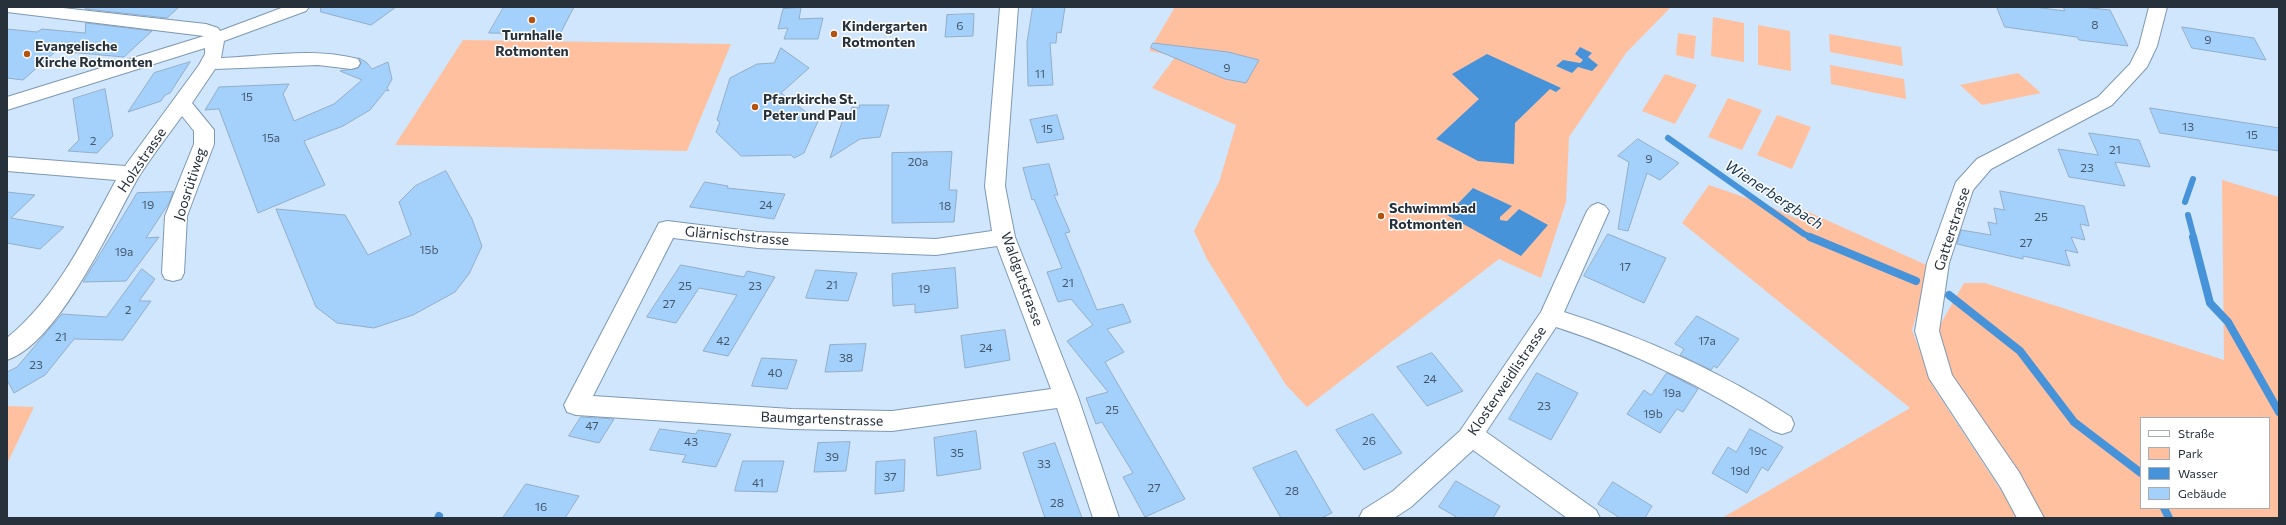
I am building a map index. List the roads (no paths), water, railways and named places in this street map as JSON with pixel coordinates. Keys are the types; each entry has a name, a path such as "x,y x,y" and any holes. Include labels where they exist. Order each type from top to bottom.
{"street":[{"path":"7,7 206,30 212,32 215,38"},
{"path":"7,104 215,38 300,7"},
{"name":"Waldgutstrasse","path":"1009,7 995,186 1004,238 1066,397 1106,518"},
{"name":"Gatterstrasse","path":"2031,518 2010,480 1941,378 1927,331 1938,263 1963,186 1984,164 2105,101 2138,67 2148,46 2158,7"},
{"name":"Holzstrasse","path":"7,351 31,331 61,294 85,257 130,174 182,104 210,62 214,54 215,38"},
{"path":"210,62 219,64 318,59 351,63"},
{"name":"Joosrütiweg","path":"173,273 176,216 204,144 204,130 182,104"},
{"path":"7,164 130,174"},
{"name":"Klosterweidlistrasse","path":"1372,518 1402,499 1471,435 1551,316 1598,211"},
{"name":"Glärnischstrasse","path":"576,405 667,229 758,240 936,247 1004,238"},
{"path":"1551,316 1649,351 1686,367 1758,408 1782,424"},
{"name":"Baumgartenstrasse","path":"576,405 791,419 892,421 1066,397"},
{"path":"1471,435 1587,518"}],"water":[{"path":"1580,47 1592,53 1588,57 1598,65 1592,71 1578,67 1572,73 1556,66 1563,60 1580,63 1583,60 1575,54"},
{"path":"1487,54 1561,88 1556,92 1550,89 1515,123 1514,164 1478,161 1436,139 1479,99 1452,74"},
{"path":"1473,188 1512,206 1500,217 1500,220 1507,221 1519,209 1548,225 1521,256 1447,215"}],"waterway":[{"name":"Wienerbergbach","path":"1668,138 1804,234 1813,238"},
{"name":"Wienerbergbach","path":"2185,202 2193,179"},
{"name":"Wienerbergbach","path":"2188,215 2194,238"},
{"name":"Wienerbergbach","path":"1810,237 1916,281"},
{"name":"Wienerbergbach","path":"2193,237 2210,303 2228,322 2279,412"},
{"name":"Wienerbergbach","path":"1949,295 2020,351 2074,422 2140,472"},
{"name":"Wienerbergbach","path":"2164,509 2169,518"}],"place":[{"name":"Turnhalle Rotmonten","path":"532,20"},
{"name":"Kindergarten Rotmonten","path":"834,34"},
{"name":"Evangelische Kirche Rotmonten","path":"27,54"},
{"name":"Pfarrkirche St. Peter und Paul","path":"755,107"},
{"name":"Schwimmbad Rotmonten","path":"1381,216"}]}
